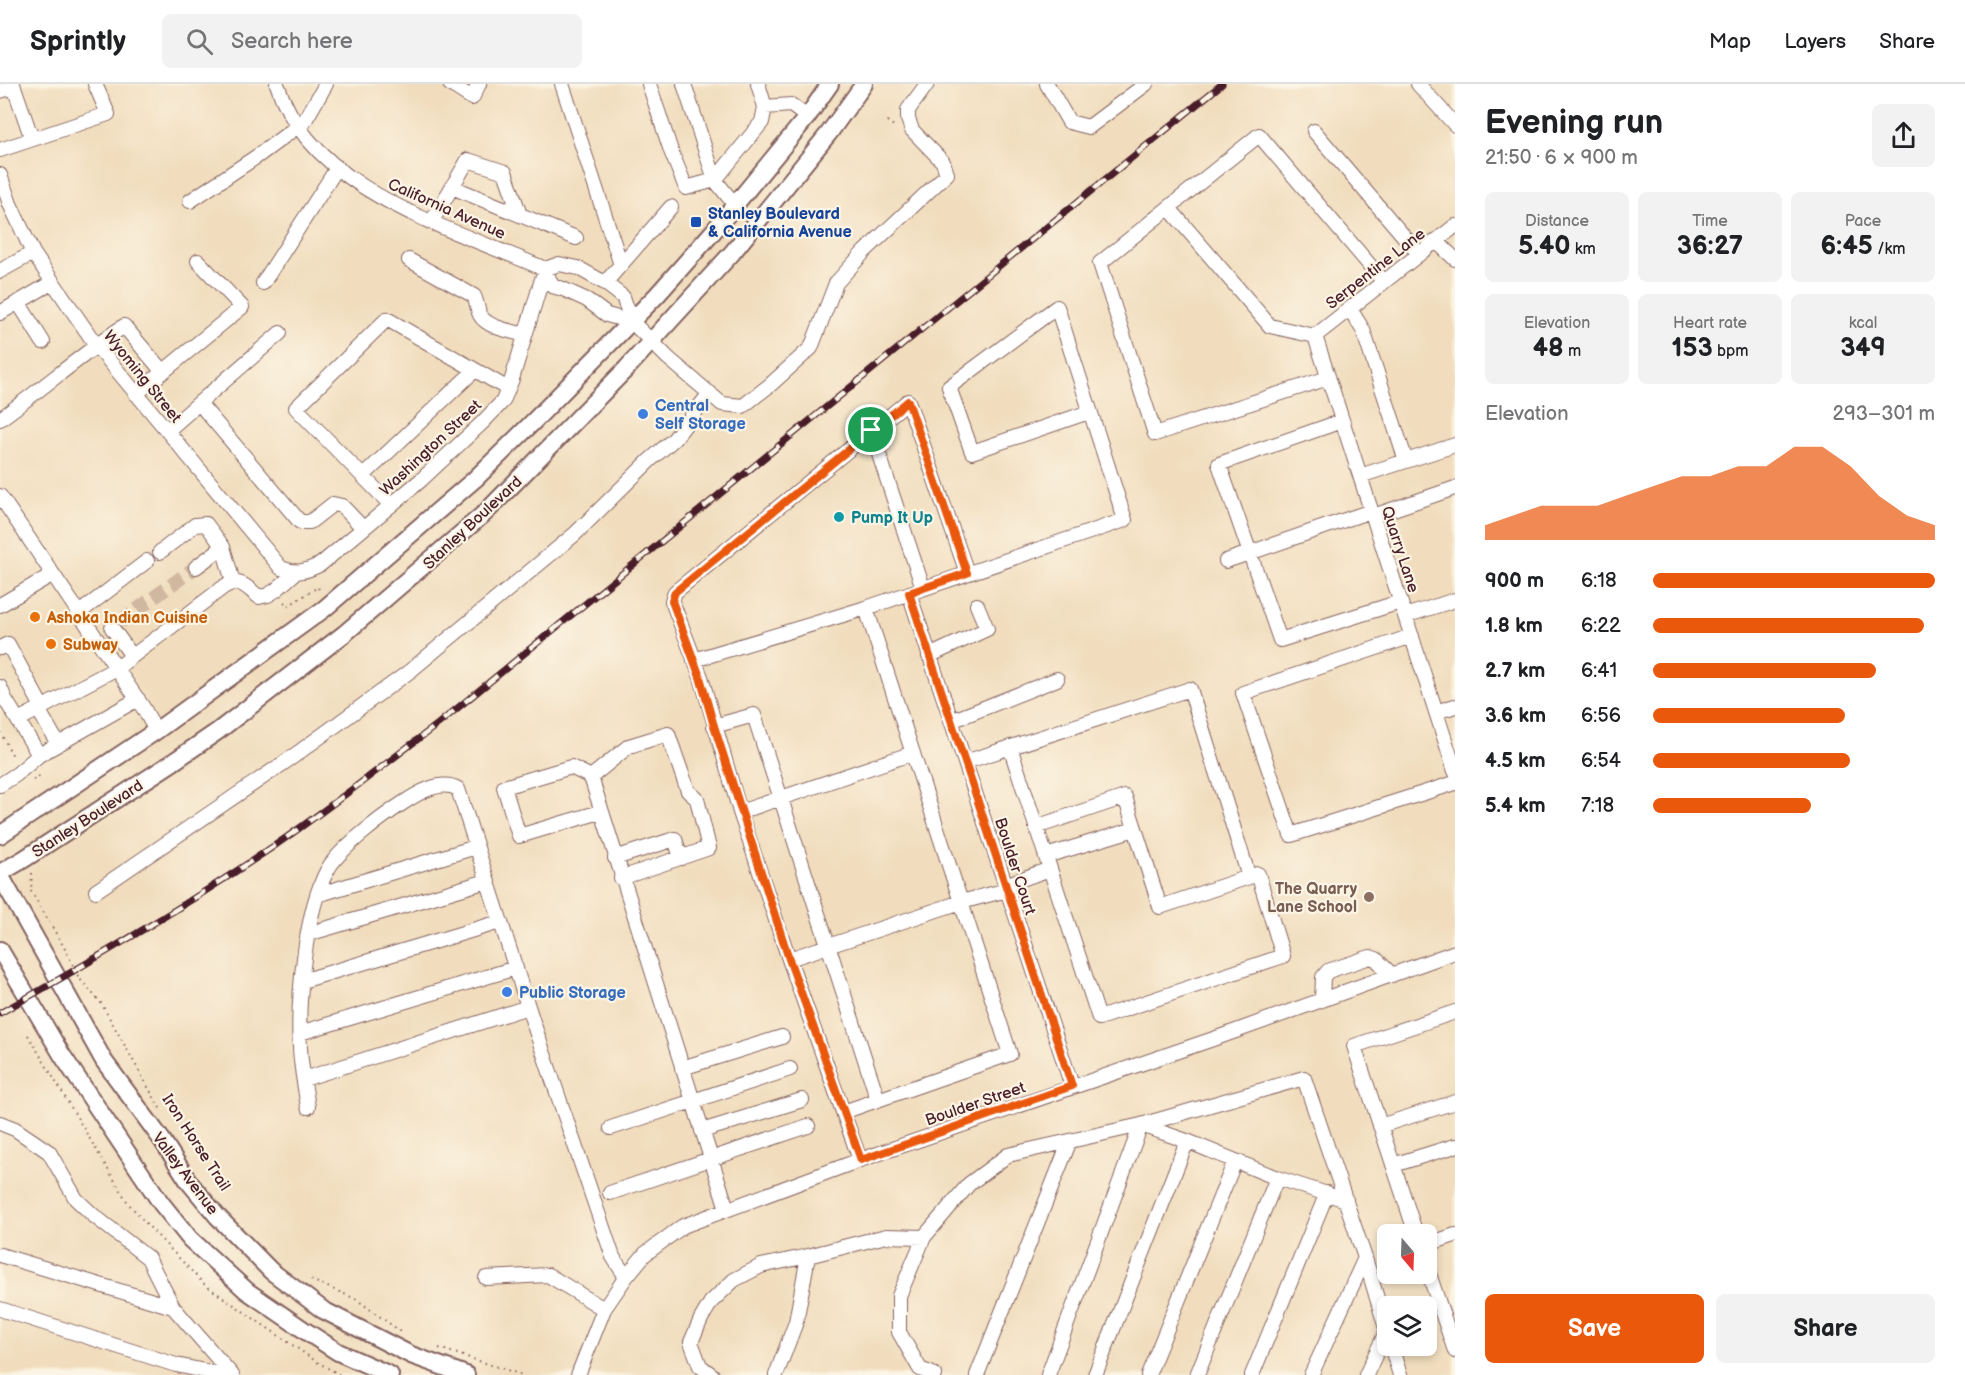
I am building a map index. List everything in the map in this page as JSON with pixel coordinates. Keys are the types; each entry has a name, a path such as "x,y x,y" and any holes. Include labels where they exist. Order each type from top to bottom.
{"main road":[{"name":"Stanley Boulevard","path":"0,835 156,731 324,609 475,478 657,295 735,205 807,117 830,84"},
{"name":"Stanley Boulevard","path":"0,874 218,731 344,634 486,512 651,341 732,253 829,133 864,84"},
{"path":"807,117 829,133"},
{"name":"Valley Avenue","path":"0,874 104,1061 189,1182 217,1216 271,1271 323,1310 411,1355 466,1375"},
{"path":"0,950 62,1055 161,1203 190,1239 247,1291 307,1332 338,1352 390,1375"}],"street":[{"path":"0,150 108,114 95,84"},
{"name":"California Avenue","path":"277,84 283,104 299,127 312,145 337,168 392,204 545,269 559,264 578,268 605,283 623,297 632,322 668,358 722,404 743,406 811,348 836,283 864,252 946,174 943,162 912,130 908,119 908,110 927,84"},
{"path":"190,201 299,127 326,84"},
{"path":"450,84 472,98 479,84"},
{"path":"562,84 621,265"},
{"path":"649,84 686,188 716,180 762,122 765,107 758,84"},
{"path":"684,84 716,180 735,205"},
{"path":"1047,84 1069,122 1089,127 1146,84"},
{"path":"1418,84 1455,125"},
{"path":"0,91 14,87 32,139"},
{"path":"765,107 791,105 807,117"},
{"path":"1314,131 1419,254"},
{"path":"1329,378 1155,434 1100,263 1259,135 1384,282"},
{"path":"432,221 468,160 505,172 520,215"},
{"path":"263,284 337,168"},
{"name":"Wyoming Street","path":"0,175 10,204 33,253 96,345 280,568 295,573"},
{"path":"452,187 576,238"},
{"path":"605,283 671,207"},
{"path":"1169,208 1270,326 1315,336"},
{"name":"Serpentine Lane","path":"1315,336 1455,226"},
{"path":"1436,241 1455,259"},
{"path":"0,271 33,253"},
{"path":"409,260 474,296 480,315 489,323 525,335"},
{"path":"136,394 242,307 198,261"},
{"name":"California Avenue","path":"545,269 552,286 587,300 607,315 632,322"},
{"name":"Washington Street","path":"233,582 240,582 259,597 276,590 295,573 310,570 321,564 482,423 503,401 508,389 545,269"},
{"path":"0,313 53,282"},
{"path":"18,302 43,342"},
{"path":"694,660 866,608 1125,520 1057,307 949,387 972,452 1089,412"},
{"path":"1350,309 1362,330 1406,461"},
{"path":"391,505 296,408 387,319 508,389"},
{"path":"0,419 124,326 163,372"},
{"path":"167,431 280,333"},
{"name":"Quarry Lane","path":"1315,336 1436,712 1452,751 1455,771"},
{"path":"363,476 474,370"},
{"path":"96,891 291,758 410,671 575,534 649,460 674,439 710,393"},
{"path":"861,1160 789,959 694,660 672,601 675,592 908,401 967,573"},
{"path":"199,403 300,522 310,522 333,504 342,506 363,528"},
{"path":"1342,421 1219,464 1280,640 1400,602"},
{"path":"871,430 923,588"},
{"path":"1360,476 1455,445"},
{"path":"1226,561 1455,488"},
{"path":"0,496 138,699 156,731"},
{"path":"18,720 117,668 233,582 223,547 206,524 195,525 160,552"},
{"path":"196,567 223,547"},
{"path":"80,613 147,561"},
{"path":"0,604 53,574"},
{"name":"Boulder Court","path":"909,593 1072,1086"},
{"path":"1405,616 1455,600"},
{"path":"929,656 987,629 977,605"},
{"path":"843,1112 1010,1054 866,608"},
{"path":"97,639 116,625 132,656"},
{"path":"1412,636 1243,693 1291,835 1455,783"},
{"path":"0,648 8,644 58,744"},
{"path":"951,721 1057,680"},
{"path":"0,687 39,755"},
{"path":"965,762 1190,689 1250,877"},
{"path":"0,785 39,755 138,699"},
{"path":"1436,712 1455,706"},
{"path":"714,726 754,715 878,1100"},
{"path":"591,777 629,746 669,734 688,791 697,799 709,848 621,878"},
{"path":"1010,747 1036,827 1099,1018 1283,956 1258,874 1160,907 1125,797 1036,827"},
{"path":"741,812 913,753"},
{"path":"600,812 519,836 504,787 571,767 591,777 600,812 727,1209"},
{"path":"308,1107 300,1033 302,981 308,934 317,896 328,869 339,854 392,810 412,797 440,785 451,784 458,789 528,1007 613,1257 626,1276"},
{"path":"789,959 1006,887 1048,862 1136,829"},
{"path":"615,858 675,839 681,858"},
{"path":"317,896 476,847"},
{"path":"308,934 487,881"},
{"path":"302,981 500,922"},
{"name":"Boulder Street","path":"578,1375 604,1309 626,1276 645,1254 683,1226 861,1160 1455,952"},
{"path":"1322,1000 1323,977 1328,971 1370,957 1376,959 1392,975"},
{"path":"300,1033 516,968"},
{"path":"304,1079 528,1007"},
{"path":"1413,1224 1354,1046 1455,1012"},
{"path":"682,1068 782,1037"},
{"path":"611,1128 790,1069"},
{"path":"934,1375 919,1372 898,1332 899,1296 924,1237 969,1184 1008,1155 1141,1125 1304,1078 1377,1299"},
{"path":"702,1131 802,1100"},
{"path":"1380,1126 1455,1102"},
{"path":"0,1124 15,1129 49,1152 76,1198 93,1215 148,1258 173,1307 232,1375"},
{"path":"1141,1125 1277,1178 1346,1200"},
{"path":"1048,1375 1141,1125"},
{"path":"609,1193 808,1126"},
{"path":"1095,1375 1187,1141"},
{"path":"977,1375 1069,1143"},
{"path":"1393,1166 1455,1146"},
{"path":"1148,1375 1235,1161"},
{"path":"1197,1375 1277,1178"},
{"path":"1252,1375 1327,1193"},
{"path":"1437,1241 1455,1235"},
{"path":"712,1375 700,1366 691,1342 711,1302 734,1280 760,1266 886,1236 924,1237"},
{"path":"0,1255 173,1307"},
{"path":"776,1375 796,1322 808,1256"},
{"path":"1311,1375 1365,1258"},
{"path":"486,1278 548,1275 604,1309"},
{"path":"1434,1284 1451,1328 1455,1351"},
{"path":"0,1309 176,1365 224,1375"},
{"path":"1366,1375 1377,1353"},
{"path":"1394,1356 1400,1375"}],"path":[{"path":"284,602 288,606 318,587 320,590"},
{"path":"0,732 16,764"},
{"name":"Iron Horse Trail","path":"24,860 32,873 31,891 64,947 79,978 100,1003 165,1118"},
{"path":"307,1278 356,1299 402,1332"},
{"path":"431,1345 522,1375"}],"tunnel":[{"path":"120,622 196,567"}],"railway":[{"path":"0,1013 209,889 277,844 358,785 438,724 1222,84"}],"place":[{"name":"Stanley Boulevard & California Avenue","path":"696,222"},
{"name":"Central Self Storage","path":"643,414"},
{"name":"Pump It Up","path":"839,517"},
{"name":"Ashoka Indian Cuisine","path":"35,617"},
{"name":"Subway","path":"51,644"},
{"name":"The Quarry Lane School","path":"1369,897"},
{"name":"Public Storage","path":"507,992"}],"route":[{"path":"908,401 967,573 909,593 1072,1086 861,1160 789,959 700,677 672,601 675,592 871,430 908,401"}]}
